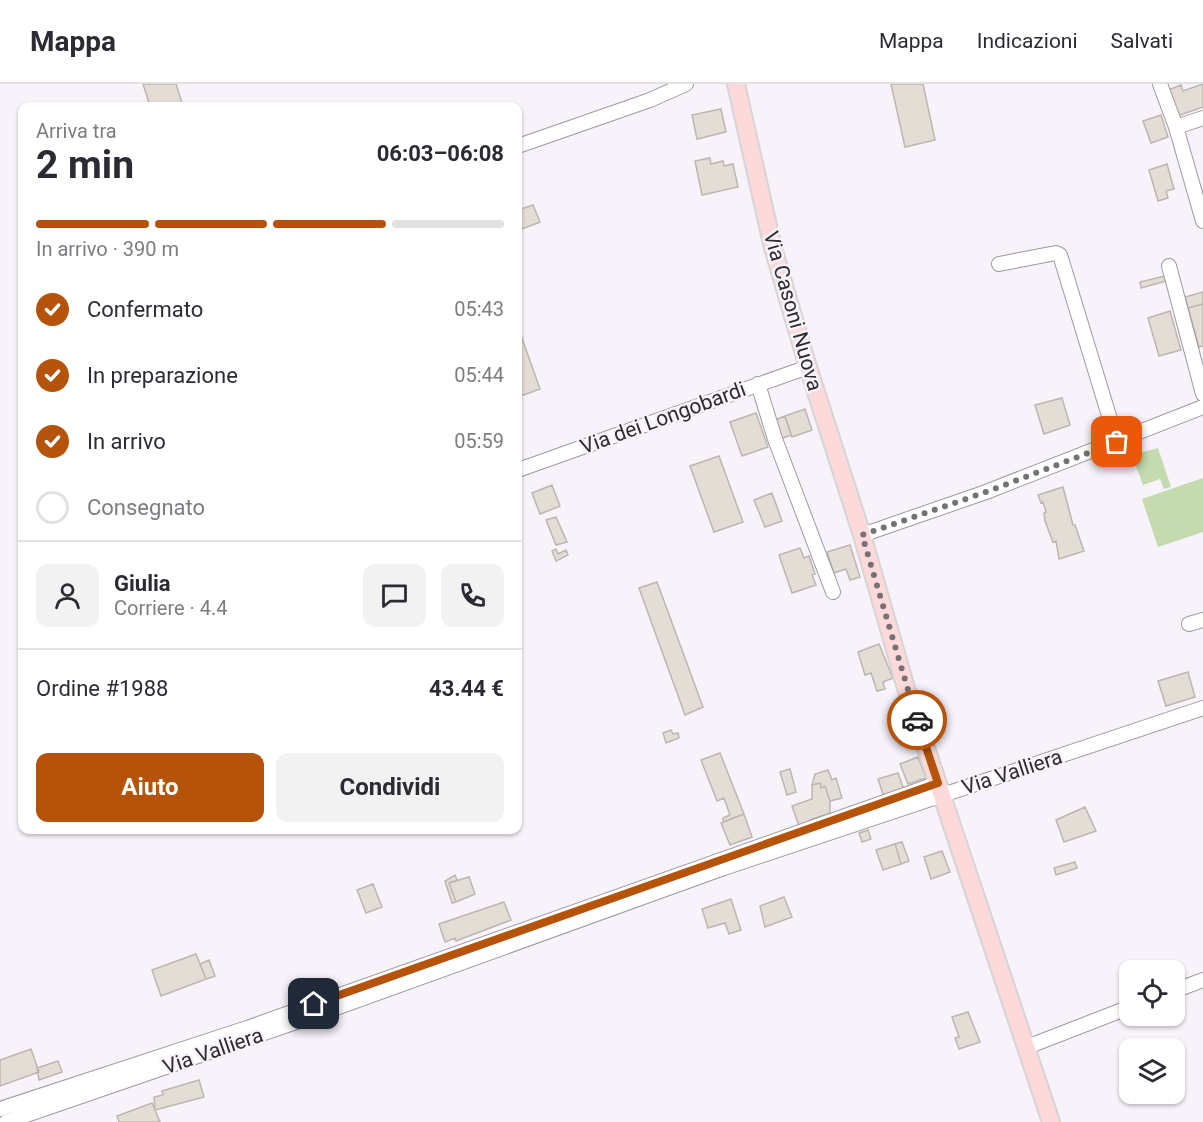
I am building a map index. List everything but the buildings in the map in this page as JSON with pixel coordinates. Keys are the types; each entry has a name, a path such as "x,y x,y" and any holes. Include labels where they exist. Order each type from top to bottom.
{"main road":[{"name":"Via Casoni Nuova","path":"736,84 773,248 808,367 862,535 906,688 1051,1122"}],"street":[{"path":"522,145 650,100 686,84"},
{"path":"1160,84 1176,127 1203,221"},
{"path":"1176,127 1203,118"},
{"path":"999,264 1056,253 1060,255 1117,442"},
{"path":"1169,266 1203,394"},
{"name":"Via dei Longobardi","path":"522,469 808,367"},
{"path":"758,384 776,440 833,592"},
{"path":"862,535 986,492 1203,407"},
{"path":"1189,624 1203,620"},
{"name":"Via Valliera","path":"0,1109 247,1028 940,788 1203,708"},
{"name":"Via Valliera","path":"6,1122 311,1017 721,864"},
{"path":"1185,987 1203,980"},
{"path":"1027,1047 1119,1011"}],"green space":[{"path":"1158,448 1171,487 1164,489 1160,479 1143,485 1132,455"},
{"path":"1203,478 1203,532 1158,547 1142,499"}],"way so far":[{"path":"917,720 862,535 918,517 1117,442"}],"route":[{"path":"314,1004 718,859 938,783 917,720"}]}
